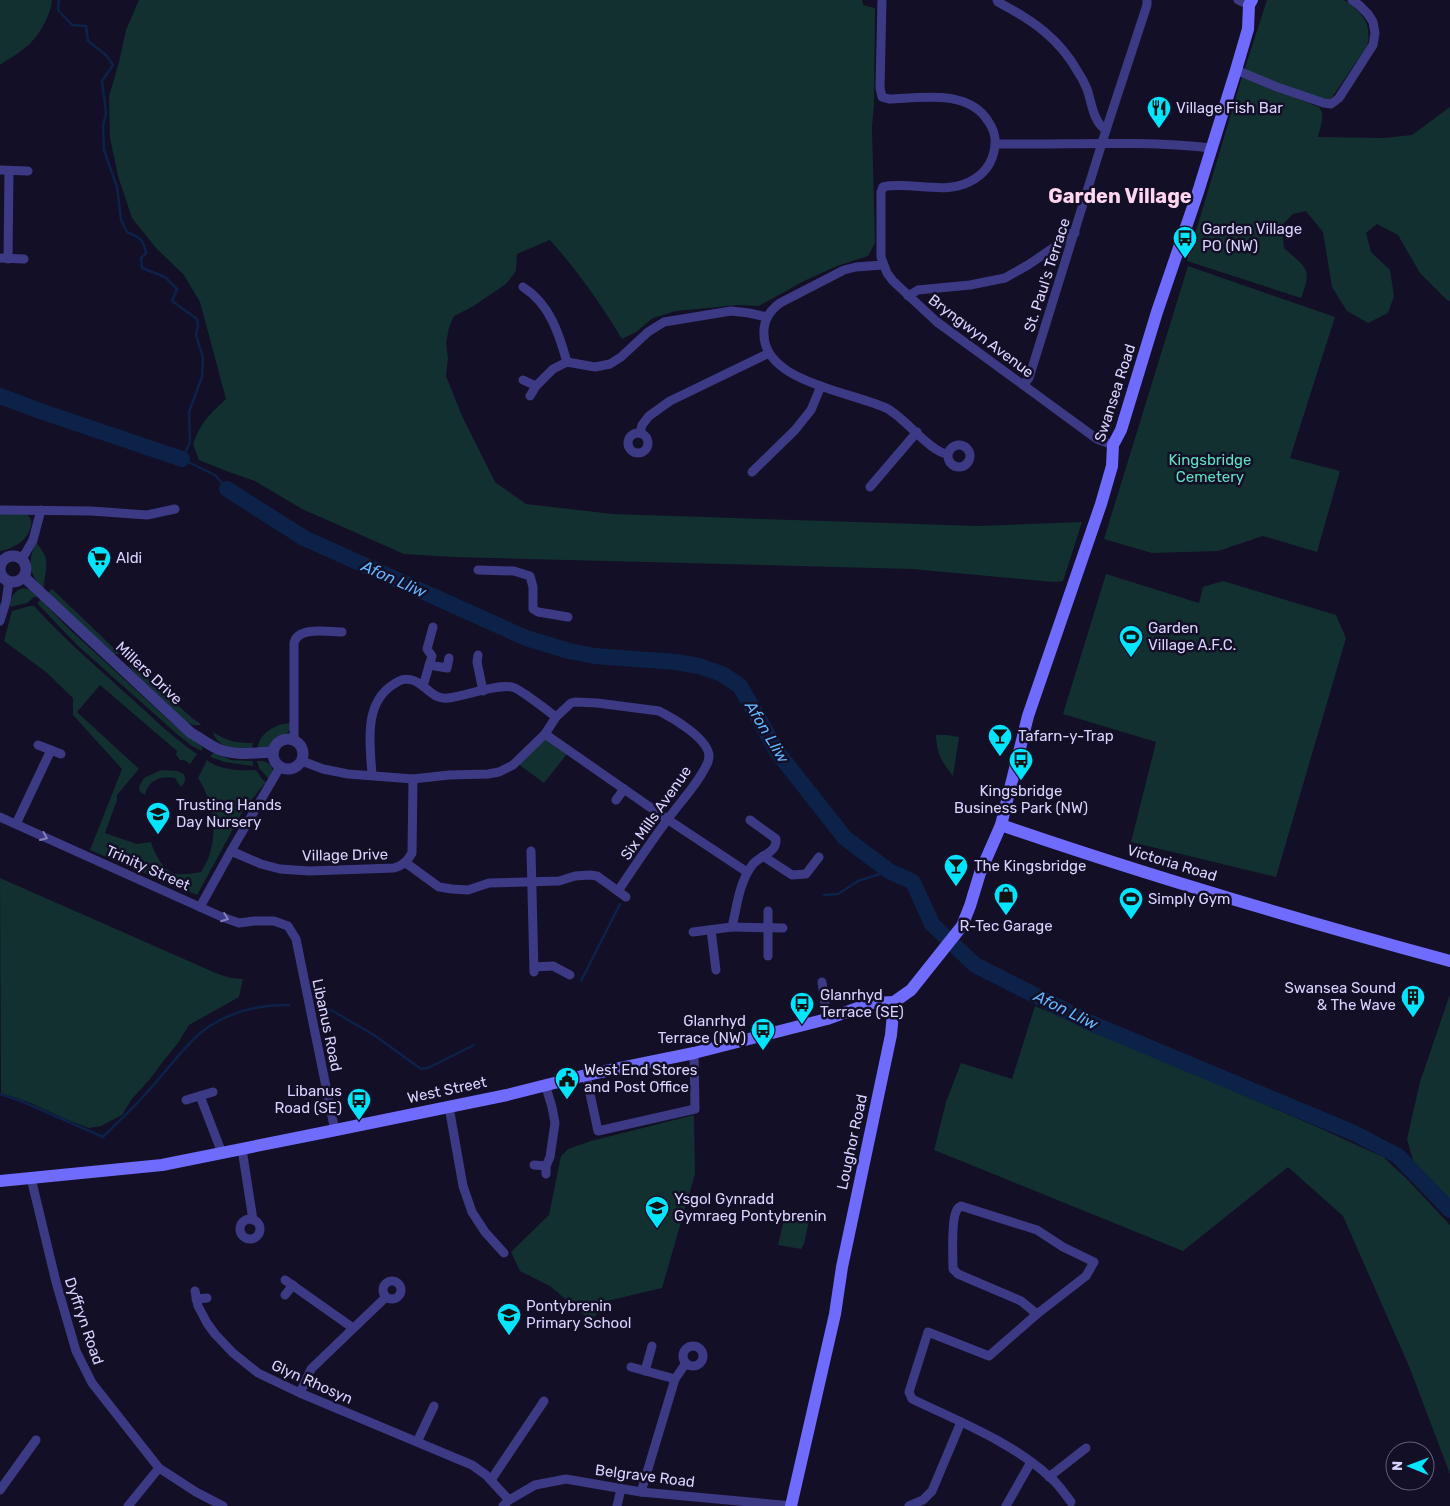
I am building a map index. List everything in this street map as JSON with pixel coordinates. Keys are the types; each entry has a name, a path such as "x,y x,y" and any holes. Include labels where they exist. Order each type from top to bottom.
{"main road":[{"name":"Swansea Road","path":"894,1002 911,990 962,926 980,873 1001,825 1028,716 1101,504 1112,466 1113,445 1121,430 1248,30 1246,2"},
{"name":"Victoria Road","path":"1001,825 1110,862 1366,938 1450,960"},
{"name":"West Street","path":"0,1181 162,1164 242,1149 694,1053 827,1019 872,1003 894,1002"},
{"name":"Loughor Road","path":"792,1506 835,1314 842,1267 891,1035 894,1002"}],"street":[{"path":"882,0 880,88 882,97 889,99 946,98 967,102 978,109 988,120 995,144 1102,144 1211,148"},
{"path":"997,0 1026,17 1053,37 1078,70 1087,88 1098,123 1106,130"},
{"name":"St. Paul's Terrace","path":"1023,386 1029,378 1148,0"},
{"path":"1236,70 1277,87 1331,104 1338,98 1373,45 1374,22 1352,0"},
{"name":"Bryngwyn Avenue","path":"995,144 988,166 981,174 969,182 957,186 882,187 880,247 883,265 893,281 937,322 1097,439 1113,445"},
{"path":"24,259 4,258 5,170 28,171"},
{"path":"908,296 918,290 970,285 1005,278 1056,246 1068,234 1075,233"},
{"path":"883,265 844,270 780,303 767,317 764,332 765,346 774,360 792,374 890,410 939,452 948,454"},
{"path":"523,287 534,290 551,316 560,336 567,362"},
{"path":"530,396 536,386 553,369 567,362 595,366 610,364 621,357 648,332 664,322 731,312 767,317"},
{"path":"640,433 642,425 649,416 670,401 769,352"},
{"path":"523,380 536,386"},
{"path":"752,472 764,468 811,410 821,386"},
{"path":"870,487 917,432"},
{"path":"0,510 91,511 147,515 175,509"},
{"path":"22,559 33,540 41,510"},
{"path":"11,556 19,557 25,562 26,570 24,577 15,582 9,581 3,577 0,566 4,559 11,556"},
{"path":"478,570 514,571 530,576 533,587 532,608 538,612 568,617"},
{"name":"Millers Drive","path":"24,577 191,733 220,750 236,754 273,752"},
{"path":"0,621 6,602 9,581"},
{"path":"423,686 432,656 427,649 433,627"},
{"path":"294,740 295,639 298,635 308,632 342,632"},
{"path":"478,656 477,662 483,691"},
{"path":"429,665 447,668 449,658"},
{"path":"372,775 370,721 374,706 389,687 402,679 417,681 433,695 440,698 501,686 514,687 556,717"},
{"name":"Six Mills Avenue","path":"302,761 335,772 413,779 449,774 488,774 499,772 513,765 545,734 556,717 571,703 575,702 646,708 659,711 668,715 705,745 709,754 709,760 698,779 667,819 622,894 597,876 590,874 559,881 532,881"},
{"path":"545,734 747,872"},
{"path":"289,738 302,746 304,756 295,768 285,769 280,767 274,760 273,752 280,741 289,738"},
{"path":"38,744 61,754"},
{"path":"16,824 51,750"},
{"path":"200,907 280,767"},
{"name":"Village Drive","path":"231,851 261,864 280,869 309,871 394,868 406,863 412,852 413,779"},
{"path":"616,800 624,789"},
{"name":"Trinity Street","path":"0,817 239,923 274,921 288,926"},
{"path":"732,927 741,886 747,872 755,862 773,850 776,843 776,839 750,820"},
{"path":"531,851 534,969 553,966 570,975"},
{"path":"763,856 792,875 806,874 819,857"},
{"path":"406,863 439,887 452,890 468,890 489,883 532,881"},
{"path":"768,911 768,956"},
{"name":"Libanus Road","path":"288,926 296,939 335,1130"},
{"path":"693,932 732,927 783,928"},
{"path":"711,930 716,970"},
{"path":"822,982 827,1019"},
{"path":"586,1075 598,1131 695,1109 694,1053"},
{"path":"534,1165 546,1170 555,1123 544,1084"},
{"path":"186,1100 213,1092"},
{"path":"200,1096 222,1153"},
{"path":"449,1106 463,1186 472,1212 485,1232 504,1253"},
{"path":"242,1149 254,1220"},
{"name":"Dyffryn Road","path":"31,1178 56,1282 76,1351 92,1383 159,1468 196,1492 223,1506"},
{"path":"1037,1314 1021,1301 958,1274 953,1269 954,1220 956,1211 961,1206 1037,1230 1062,1247 1094,1262 1086,1276 1037,1314 989,1356 928,1332 909,1392 912,1400 980,1431 1024,1456 1050,1477 1071,1502"},
{"path":"286,1295 289,1283 353,1328"},
{"name":"Glyn Rhosyn","path":"207,1298 195,1295 207,1323 237,1357 264,1377 472,1465 491,1480 506,1503"},
{"path":"300,1393 311,1369 386,1297"},
{"path":"645,1371 652,1346"},
{"path":"641,1492 675,1379 686,1363"},
{"path":"631,1367 675,1379"},
{"path":"491,1480 544,1401"},
{"path":"417,1442 434,1406"},
{"path":"909,1506 923,1500 932,1491 961,1422"},
{"path":"0,1490 36,1440"},
{"path":"1050,1477 1086,1448"},
{"path":"1006,1506 1031,1462"},
{"path":"128,1506 159,1468"},
{"name":"Belgrave Road","path":"506,1503 535,1485 566,1479 641,1492 792,1506"},
{"path":"617,1506 620,1488"}],"green space":[{"path":"0,0 52,0 46,19 31,43 0,65"},
{"path":"139,0 862,0 863,5 875,8 872,127 875,243 868,256 837,266 804,281 759,306 738,305 676,311 653,318 636,332 622,339 570,263 550,240 517,254 516,271 506,284 472,307 454,316 446,343 448,358 446,376 462,416 495,482 526,504 613,514 979,526 1082,522 1063,581 1054,582 912,569 454,557 404,554 302,509 255,481 199,460 193,444 196,436 206,419 226,399 200,302 184,275 156,248 132,218 118,176 110,138 109,96 126,30"},
{"path":"1267,0 1344,0 1356,9 1364,19 1368,31 1367,46 1330,99 1323,101 1244,71"},
{"path":"1242,77 1319,107 1322,118 1318,137 1383,138 1412,135 1450,107 1450,301 1420,273 1398,235 1377,224 1366,233 1371,252 1390,270 1394,296 1388,313 1368,323 1347,311 1332,287 1323,232 1306,211 1293,214 1282,225 1284,248 1302,265 1307,274 1301,298 1187,261"},
{"name":"Kingsbridge Cemetery","path":"1188,266 1335,317 1290,458 1340,471 1317,552 1263,536 1218,551 1152,553 1104,539"},
{"path":"0,514 24,514 29,517 31,522 30,530 20,543 0,551"},
{"path":"36,541 46,560 44,589 35,578 31,567"},
{"path":"1106,574 1199,603 1203,587 1223,581 1336,615 1346,638 1276,877 1131,842 1156,742 1063,714"},
{"path":"24,588 30,590 37,597 34,597 27,603 10,607 13,594"},
{"path":"52,589 120,654 114,654 48,593"},
{"path":"40,600 173,724 202,747 202,751 177,734 77,645 38,604"},
{"path":"34,606 58,631 163,728 197,754 190,764 180,760 176,755 177,751 100,685 77,712 138,768 117,795 117,800 105,833 137,844 151,842 160,862 172,873 201,872 207,861 213,837 212,812 209,800 198,778 207,760 224,768 256,770 266,782 244,809 197,895 90,850 122,769 73,715 73,698 46,672 4,641 12,611"},
{"path":"130,662 201,724 193,725 187,722 131,669"},
{"path":"291,723 286,735 277,738 269,747 257,750 261,738 269,730"},
{"path":"213,732 222,738 232,741 253,743 252,749 223,745 215,738"},
{"path":"936,735 959,737 953,776 940,757"},
{"path":"545,738 567,754 544,783 517,763"},
{"path":"214,753 231,760 253,761 253,766 224,762 211,757"},
{"path":"257,761 265,762 271,766 273,771 269,779 259,768"},
{"path":"161,770 177,771 184,774 185,779 181,787 175,778 165,777 152,782 145,795 140,792 139,787 144,778"},
{"path":"0,878 218,974 243,979 239,997 189,1025 178,1043 131,1100 122,1115 101,1126 89,1128 26,1101 1,1093"},
{"path":"1450,994 1450,1206 1414,1164 1407,1139 1420,1082"},
{"path":"1035,1006 1383,1157 1406,1178 1450,1225 1450,1474 1409,1366 1343,1216 1288,1167 1183,1251 934,1150 946,1102 961,1063 1012,1079"},
{"name":"Ysgol Gynradd Gymraeg Pontybrenin","path":"694,1115 695,1174 662,1288 607,1301 591,1321 550,1286 520,1271 511,1252 549,1215 561,1156 568,1149 591,1141"},
{"path":"785,1216 809,1221 804,1244 801,1249 778,1245"}],"waterway":[{"path":"59,0 58,10 72,25 86,26 88,41 106,55 113,65 102,81 106,113 103,126 104,150 117,187 121,220 127,232 138,237 144,244 146,253 141,258 142,268 165,277 177,289 172,301 197,319 196,335 203,358 202,377 189,412 190,442 182,459 215,475 227,489"},
{"name":"Afon Lliw","path":"0,396 182,459"},
{"name":"Afon Lliw","path":"227,489 304,538 526,638 569,651 595,656 676,662 699,666 722,674 740,686 778,753 845,838 889,871 913,882 932,924 975,965 1086,1021 1354,1133 1398,1156 1450,1210"},
{"path":"824,895 838,894 858,881 889,871"},
{"path":"581,981 620,904"},
{"path":"0,1094 21,1101 103,1137 141,1099 190,1043 207,1028 228,1016 240,1012 264,1006 289,1005"},
{"path":"325,1009 331,1010 374,1035 421,1069 428,1068 474,1045"}],"place":[{"name":"Village Fish Bar","path":"1159,129"},
{"name":"Garden Village PO (NW)","path":"1185,259"},
{"name":"Aldi","path":"99,579"},
{"name":"Garden Village A.F.C.","path":"1131,658"},
{"name":"Tafarn-y-Trap","path":"1000,757"},
{"name":"Kingsbridge Business Park (NW)","path":"1021,781"},
{"name":"Trusting Hands Day Nursery","path":"158,835"},
{"name":"The Kingsbridge","path":"956,887"},
{"name":"R-Tec Garage","path":"1006,916"},
{"name":"Simply Gym","path":"1131,920"},
{"name":"Swansea Sound & The Wave","path":"1413,1018"},
{"name":"Glanrhyd Terrace (SE)","path":"802,1025"},
{"name":"Glanrhyd Terrace (NW)","path":"763,1051"},
{"name":"West End Stores and Post Office","path":"567,1100"},
{"name":"Libanus Road (SE)","path":"359,1121"},
{"name":"Ysgol Gynradd Gymraeg Pontybrenin","path":"657,1229"},
{"name":"Pontybrenin Primary School","path":"509,1336"}],"district":[{"name":"Garden Village","path":"1120,196"}]}
